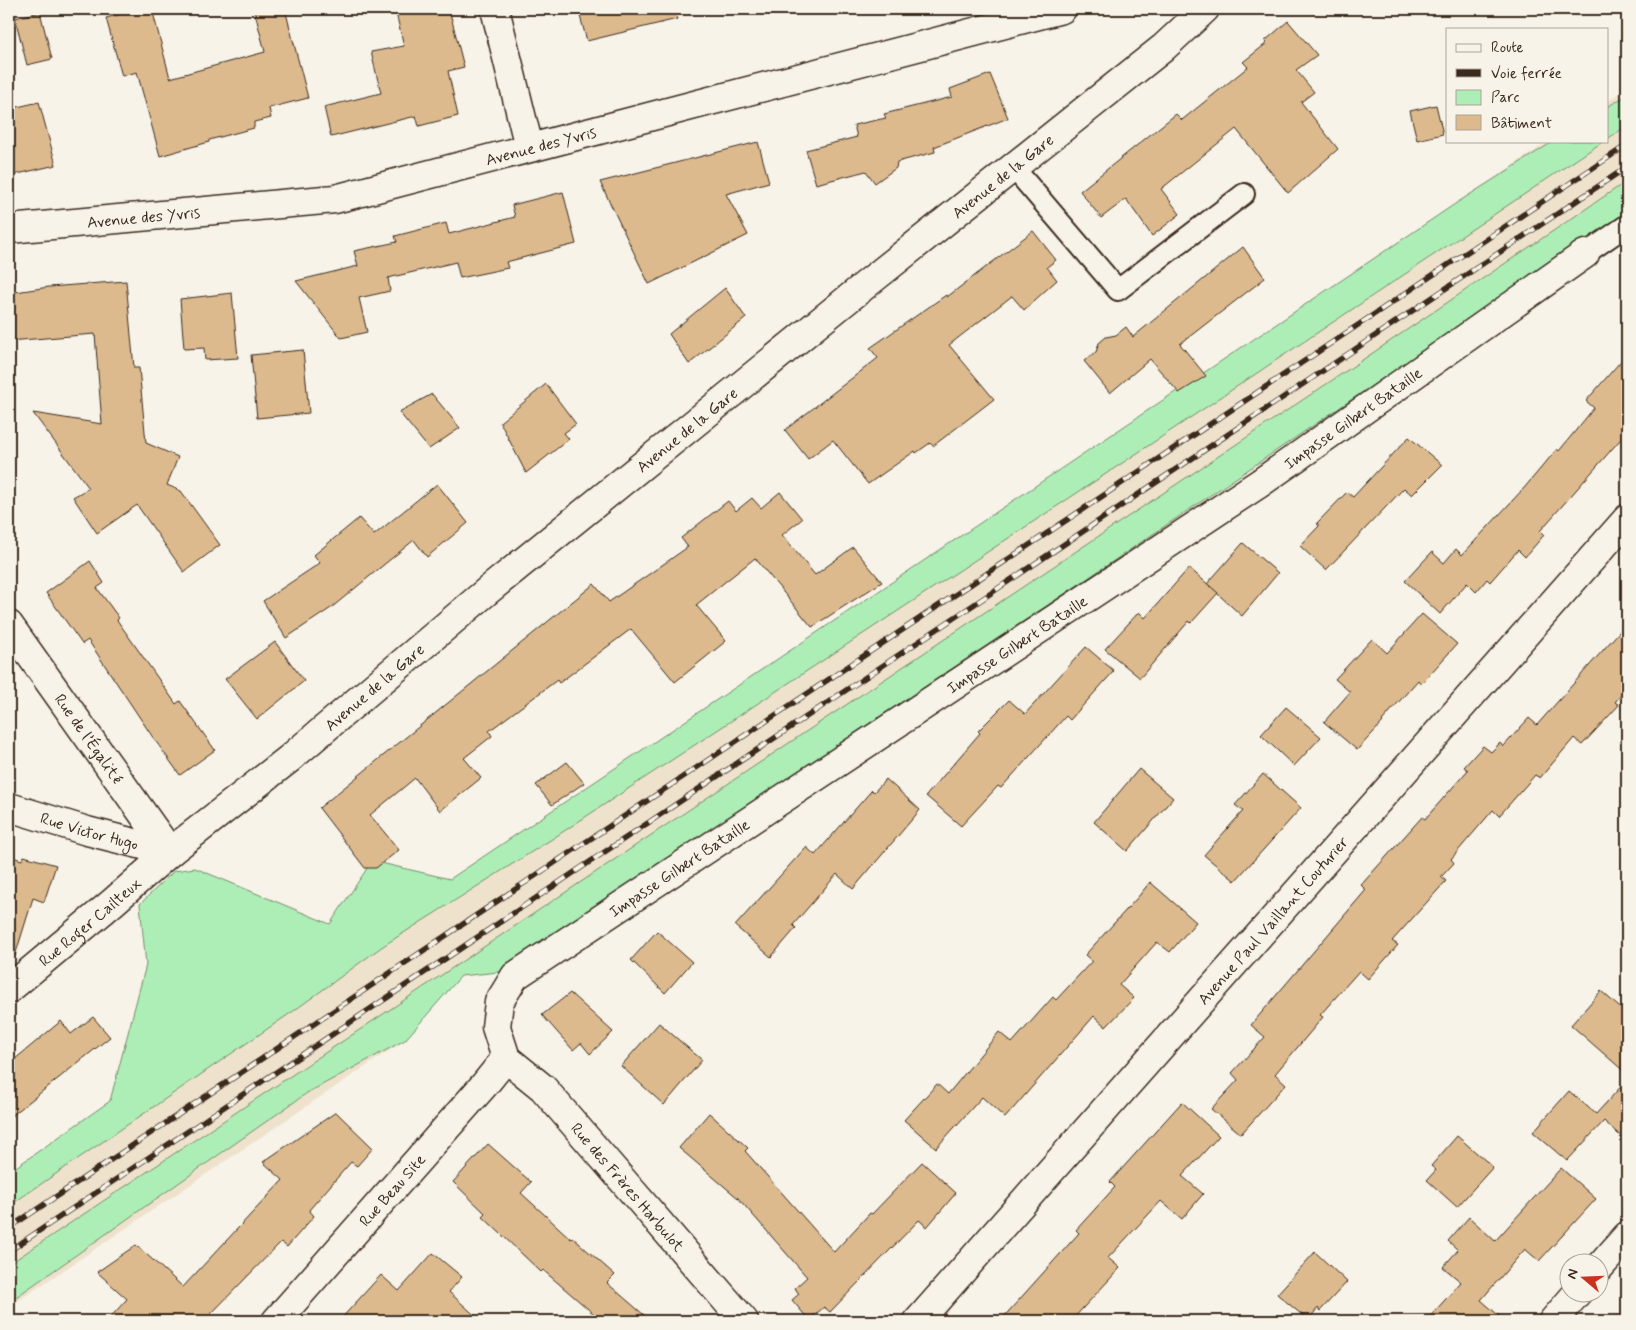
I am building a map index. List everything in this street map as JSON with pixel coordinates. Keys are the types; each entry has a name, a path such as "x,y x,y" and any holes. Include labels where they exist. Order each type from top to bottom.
{"street":[{"path":"495,9 529,147"},
{"name":"Avenue des Yvris","path":"9,228 335,199 1062,9"},
{"name":"Avenue de la Gare","path":"170,852 289,759 486,592 869,282 1163,48 1205,9"},
{"name":"Impasse Gilbert Bataille","path":"506,1058 496,1027 499,1002 515,976 1260,482 1585,254"},
{"name":"Avenue Paul Vaillant Couturier","path":"918,1321 1627,519"},
{"name":"Rue de l’Égalité","path":"9,625 170,852"},
{"name":"Rue Victor Hugo","path":"9,807 87,831 170,852"},
{"name":"Rue Roger Cailteux","path":"9,989 170,852"},
{"name":"Rue Beau Site","path":"276,1321 506,1058"},
{"name":"Rue des Frères Harbulot","path":"506,1058 543,1088 744,1321"},
{"path":"1608,1258 1627,1236"},
{"path":"1553,1321 1569,1302"}],"lane":[{"path":"1013,167 1118,290 1244,194"},
{"path":"1585,254 1627,225"}],"shaded area":[{"path":"1627,88 1627,213 515,970 461,976 405,1040 9,1307 9,1180 455,876 1548,142 1608,142 1608,101"}],"green space":[{"path":"1627,95 1627,126 1608,138 1608,106"},
{"path":"1552,142 1603,142 1124,462 552,839 383,946 295,1010 9,1206 9,1172 110,1101 146,965 140,904 174,871 195,868 330,924 372,861 450,879 1458,202"},
{"path":"1627,181 1627,213 508,971 461,976 405,1040 307,1093 9,1302 9,1264 1346,371"}],"building":[{"path":"141,9 152,9 170,78 265,52 254,9 285,9 308,98 269,108 271,118 254,122 254,128 160,156 137,72 122,76 106,18"},
{"path":"395,9 449,9 464,67 448,71 458,116 419,126 416,116 331,137 324,107 381,93 371,52 404,46"},
{"path":"578,9 675,9 677,19 587,41"},
{"path":"40,12 52,59 27,65 15,18"},
{"path":"1288,21 1317,55 1296,70 1314,92 1301,102 1338,149 1288,193 1236,129 1161,189 1180,214 1152,236 1126,199 1101,218 1080,191 1176,114 1182,120 1248,67 1243,62 1267,43 1265,41"},
{"path":"990,74 1008,118 934,147 935,152 897,162 896,168 875,183 866,171 816,184 806,150 857,137 854,125 886,118 884,114 952,97 950,89"},
{"path":"39,102 56,165 9,176 9,109"},
{"path":"1436,105 1443,134 1417,140 1410,111"},
{"path":"758,142 769,182 726,194 748,235 649,284 600,182"},
{"path":"563,192 576,244 506,262 508,268 460,278 456,262 388,278 390,291 359,298 367,332 341,338 296,281 358,266 354,251 397,242 395,236 446,223 449,234 515,217 512,205"},
{"path":"1033,231 1056,260 1047,267 1057,280 1024,310 1012,296 949,345 994,399 933,446 930,443 916,453 915,451 868,484 833,440 808,459 785,430 878,358 870,348 946,295 947,297"},
{"path":"1243,247 1265,278 1180,344 1206,376 1179,393 1150,359 1110,393 1084,361 1096,352 1099,343 1106,337 1116,335 1126,327 1133,337"},
{"path":"126,281 134,368 139,368 146,443 178,457 167,485 181,491 220,545 184,572 137,505 97,533 73,497 89,488 33,413 102,424 95,334 9,341 9,293 49,287"},
{"path":"725,288 746,318 689,364 669,334"},
{"path":"232,293 238,358 205,360 204,348 184,349 180,299"},
{"path":"303,350 309,413 257,418 251,355"},
{"path":"1627,354 1627,432 1540,531 1544,535 1525,557 1518,550 1490,582 1487,579 1476,592 1467,583 1440,614 1405,581 1432,552 1444,563 1456,549 1462,555 1525,487 1557,449 1559,451 1594,408 1586,401"},
{"path":"546,384 576,424 564,433 569,439 526,473 500,422"},
{"path":"432,394 460,428 429,449 399,412"},
{"path":"1409,437 1442,465 1412,495 1404,488 1326,570 1300,546 1319,526 1317,523 1347,492 1353,497"},
{"path":"437,484 468,523 427,557 414,540 331,608 286,638 263,601 320,563 314,555 359,518 374,535"},
{"path":"780,492 802,519 782,535 815,575 853,547 882,582 812,627 755,558 696,605 726,641 675,682 631,629 559,683 557,680 489,731 492,736 464,758 481,778 440,811 415,778 370,815 399,850 376,868 365,868 319,808 594,584 609,602 688,547 681,538 728,501 736,511 752,498 761,508"},
{"path":"1243,543 1278,573 1242,616 1207,584"},
{"path":"90,561 104,583 97,588 119,618 117,620 176,704 180,701 215,750 180,775 88,640 82,644 46,593"},
{"path":"1189,568 1218,593 1191,623 1189,621 1140,678 1105,649 1139,612 1145,618"},
{"path":"1422,614 1457,644 1421,684 1418,680 1357,750 1324,722 1350,692 1335,679 1372,639 1387,653"},
{"path":"1627,623 1627,688 1615,702 1619,705 1582,745 1574,738 1540,778 1535,775 1499,816 1493,810 1451,859 1454,863 1441,877 1446,881 1392,941 1398,945 1368,979 1359,971 1320,1015 1323,1017 1275,1074 1286,1084 1241,1134 1211,1109 1238,1080 1232,1073 1265,1037 1251,1025 1366,890 1361,885 1422,817 1425,819 1468,770 1464,767 1483,746 1491,752 1500,743 1503,747 1529,718 1537,725"},
{"path":"275,642 304,681 257,719 225,679"},
{"path":"1086,647 1114,671 1070,720 1066,716 1001,788 998,786 961,826 926,796 980,733 978,731 1009,700 1025,714"},
{"path":"1286,707 1321,737 1294,766 1261,735"},
{"path":"567,762 584,783 552,805 536,785"},
{"path":"1139,769 1173,798 1127,851 1094,822"},
{"path":"1263,774 1301,808 1235,881 1204,855 1243,811 1235,805"},
{"path":"886,779 920,810 853,889 837,874 793,925 796,928 771,957 735,926 806,847 815,855 872,790 874,792"},
{"path":"9,856 22,860 24,856 56,865 44,902 33,898 15,956 9,955"},
{"path":"1150,882 1196,922 1170,952 1157,942 1119,985 1134,998 1106,1027 1094,1016 1005,1118 982,1097 936,1148 904,1120 937,1084 948,1094 999,1032 1012,1043 1053,997 1056,1000 1092,961 1085,955"},
{"path":"657,931 692,962 665,993 631,960"},
{"path":"1601,991 1627,1014 1627,1074 1571,1025"},
{"path":"570,993 613,1032 590,1054 581,1043 573,1050 542,1015"},
{"path":"93,1017 110,1037 9,1118 9,1064 61,1021 71,1034"},
{"path":"659,1023 702,1060 664,1105 621,1066"},
{"path":"1627,1080 1627,1142 1604,1121 1567,1161 1533,1132 1569,1091 1596,1114"},
{"path":"1182,1102 1219,1136 1182,1176 1203,1194 1182,1219 1161,1201 1108,1258 1120,1268 1071,1321 1000,1321 1079,1233 1076,1230 1115,1187 1110,1182"},
{"path":"336,1112 373,1148 357,1166 351,1162 309,1210 314,1216 287,1247 281,1242 204,1321 107,1321 127,1299 97,1272 136,1245 183,1287 283,1180 263,1162"},
{"path":"709,1113 748,1148 745,1151 834,1252 870,1213 872,1214 922,1162 956,1193 927,1227 919,1220 830,1312 824,1307 809,1320 792,1300 799,1294 795,1288 807,1277 738,1198 679,1148"},
{"path":"1457,1136 1493,1167 1457,1207 1427,1180 1436,1170 1431,1166"},
{"path":"488,1144 531,1182 521,1193 571,1239 572,1237 615,1275 607,1283 651,1321 602,1321 543,1270 541,1272 482,1216 485,1213 453,1182"},
{"path":"1561,1168 1596,1199 1539,1261 1525,1249 1481,1300 1505,1321 1426,1321 1461,1282 1443,1267 1458,1250 1448,1241 1469,1217 1495,1241"},
{"path":"1315,1252 1347,1282 1320,1311 1318,1308 1308,1320 1277,1294"},
{"path":"433,1253 462,1277 449,1292 481,1321 339,1321 381,1275 399,1291"}],"railway":[{"path":"9,1228 1627,145"},
{"path":"9,1251 1627,167"}]}
